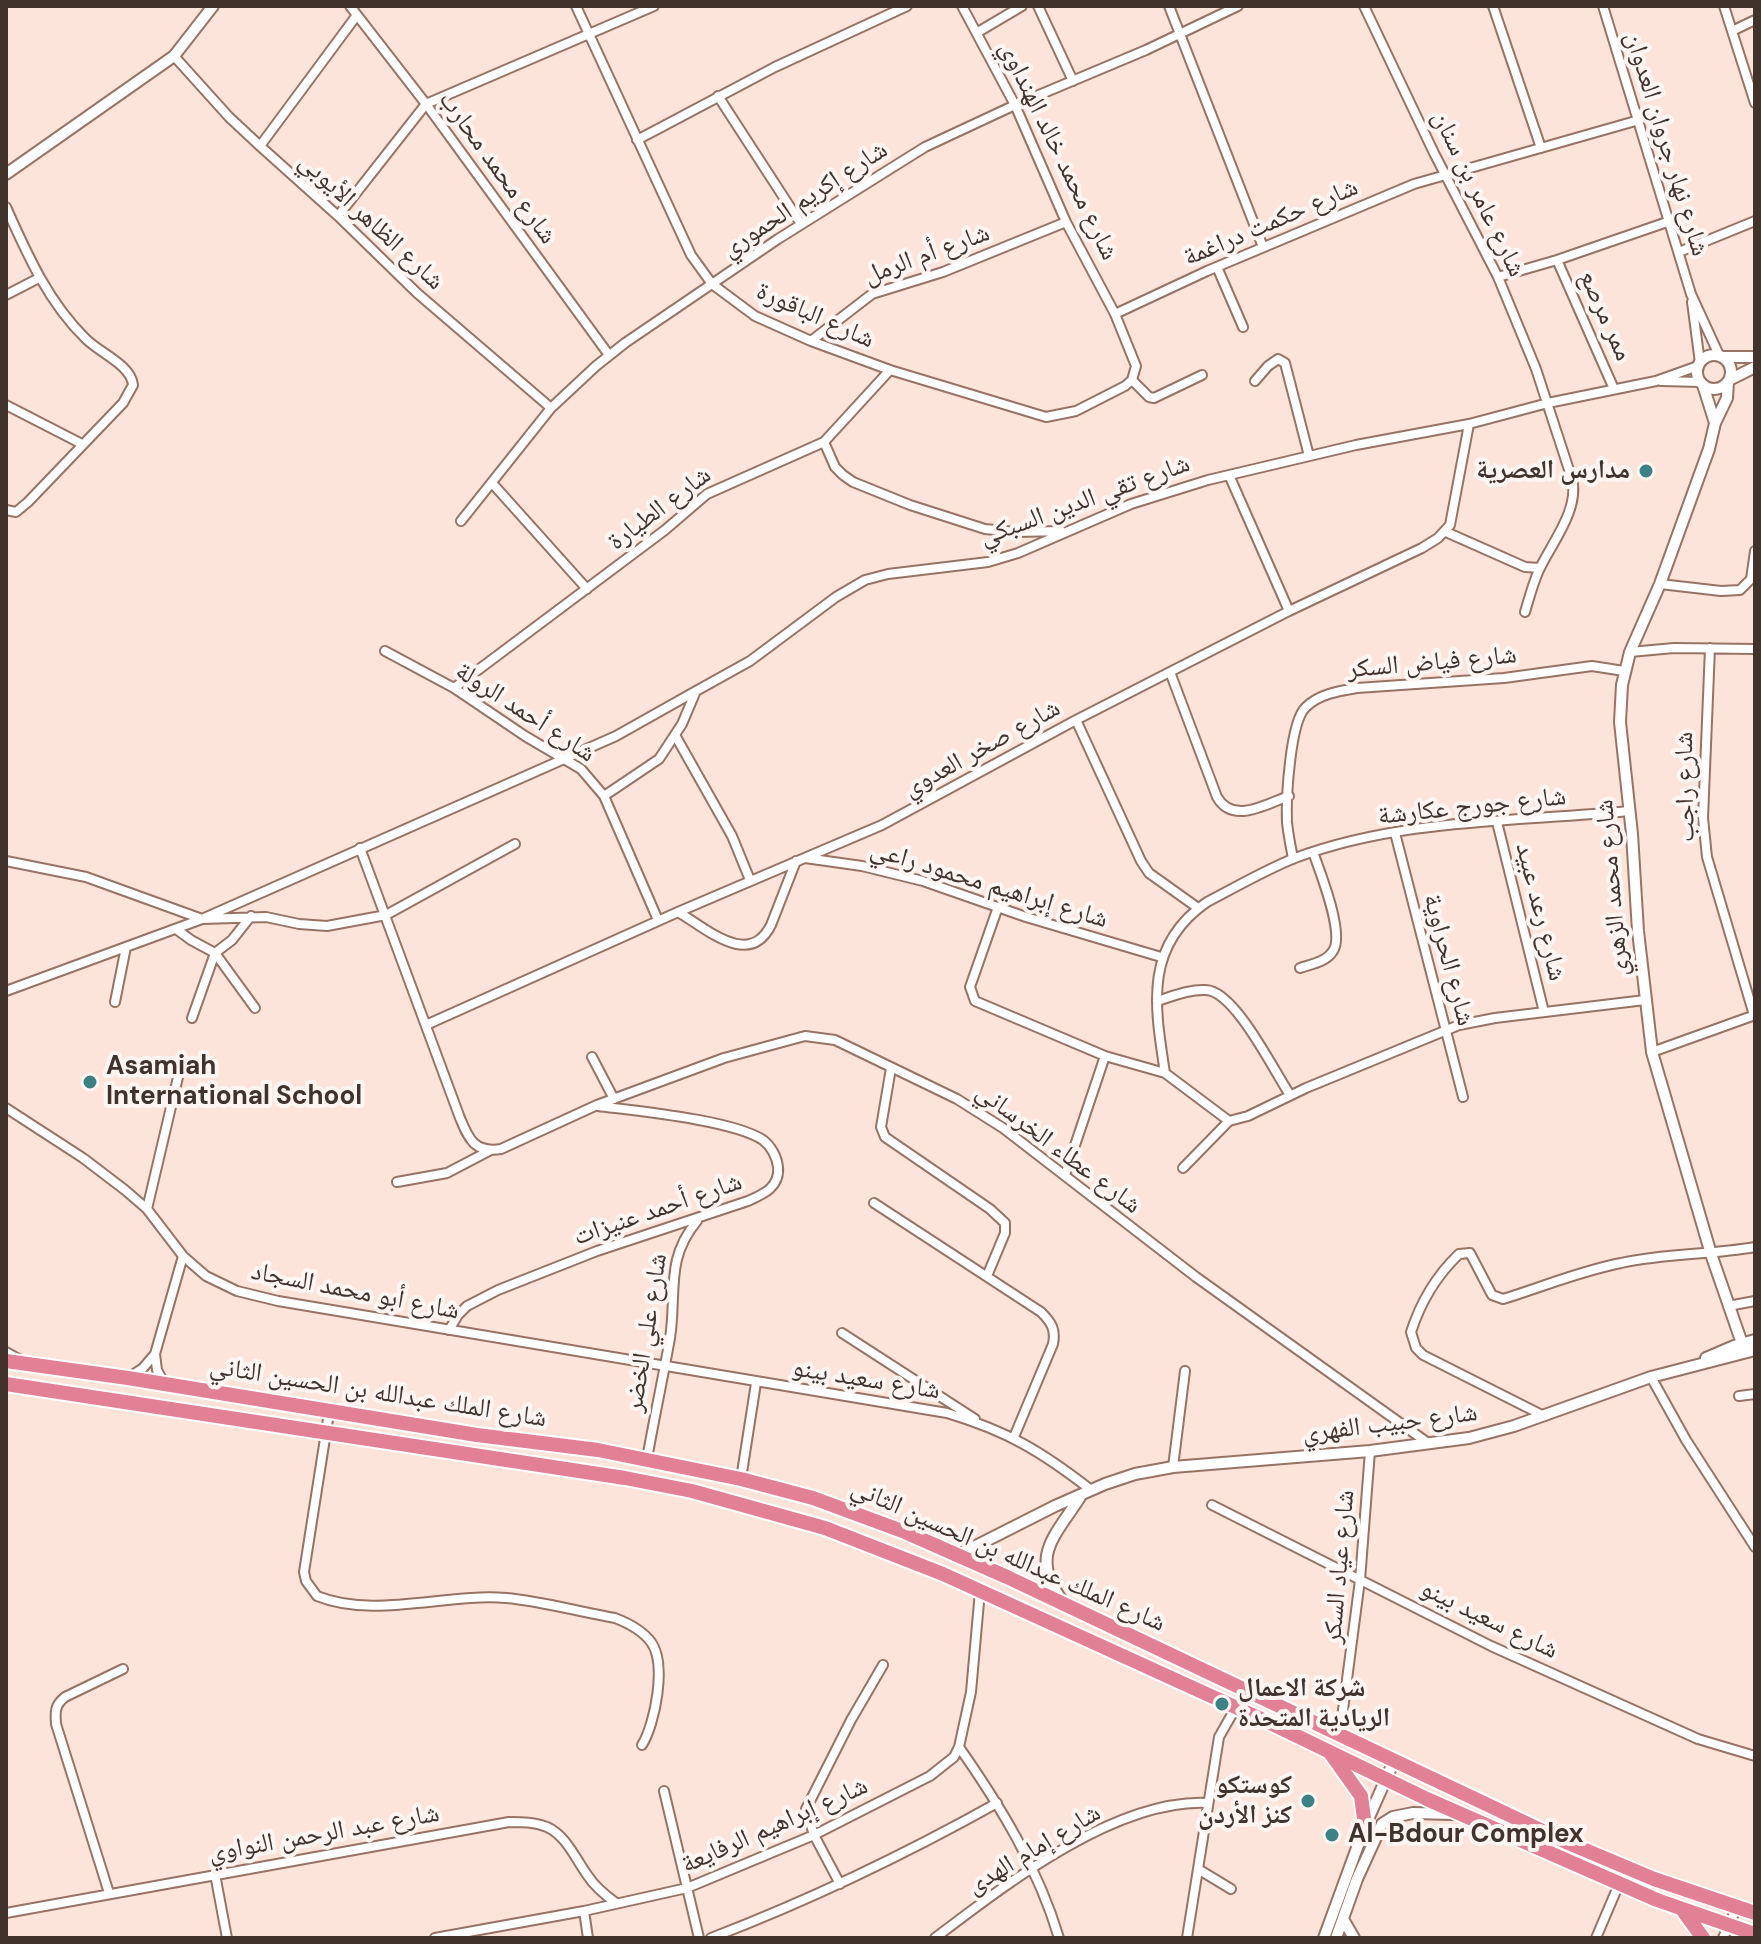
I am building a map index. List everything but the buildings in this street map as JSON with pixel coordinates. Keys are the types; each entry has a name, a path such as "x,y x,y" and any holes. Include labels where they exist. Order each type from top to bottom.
{"highway":[{"name":"شارع الملك عبدالله بن الحسين الثاني","path":"6,1361 166,1384 329,1413 598,1450 741,1479 813,1498 958,1555 1566,1842 1654,1879 1755,1913"},
{"name":"شارع الملك عبدالله بن الحسين الثاني","path":"6,1384 562,1468 692,1491 825,1528 980,1590 1386,1779 1726,1932 1755,1934"},
{"path":"1328,1750 1361,1796 1365,1826"},
{"path":"1684,1912 1703,1938"}],"street":[{"path":"6,174 174,56 213,6"},
{"name":"شارع محمد محارب","path":"350,6 426,104 609,355"},
{"name":"شارع الباقورة","path":"576,6 691,255 712,284 755,316 811,341 890,370 1046,417 1076,411 1132,380"},
{"path":"338,216 426,104 654,6"},
{"path":"637,140 718,96 907,6"},
{"name":"شارع محمد خالد الهنداوي","path":"962,6 1015,105 1066,222 1115,314"},
{"path":"978,32 1022,6"},
{"path":"1038,6 1073,81"},
{"path":"1169,6 1263,247"},
{"name":"شارع إكريم الحموري","path":"461,521 551,408 609,355 801,224 915,152 1238,6"},
{"name":"شارع عامر بن سنان","path":"1364,6 1498,277 1548,403 1572,479 1574,496 1540,568 1525,612"},
{"path":"1493,6 1541,148"},
{"name":"شارع نهار جروان العدوان","path":"1603,6 1691,294 1699,364"},
{"path":"1724,6 1755,103"},
{"path":"260,146 357,15"},
{"path":"1732,31 1755,20"},
{"name":"شارع الظاهر الأيوبي","path":"174,56 220,107 417,293 551,408"},
{"path":"718,96 801,224"},
{"name":"شارع حكمت دراغمة","path":"1115,314 1263,247 1414,184 1639,120"},
{"path":"6,207 39,278 74,327 103,354 123,367 133,380 131,392 123,403 21,509 8,511"},
{"path":"1498,277 1670,221"},
{"path":"1679,252 1755,221"},
{"name":"شارع أم الرمل","path":"811,341 872,294 943,272 1066,222"},
{"name":"ممر مرصع","path":"1557,260 1614,389"},
{"path":"1217,267 1243,327"},
{"path":"6,295 39,278"},
{"name":"شارع نهار جروان العدوان","path":"1691,294 1721,356"},
{"path":"1115,314 1136,366 1132,380 1149,397 1154,398 1202,375"},
{"path":"1715,423 1699,364 1708,356 1755,357"},
{"path":"1721,356 1731,367 1728,381"},
{"path":"1255,381 1278,359 1285,363 1309,456"},
{"name":"شارع تقي الدين السبكي","path":"202,919 616,736 750,661 836,597 865,580 888,574 988,562 1018,553 1153,497 1229,475 1656,381 1699,364"},
{"path":"1702,383 1716,389 1755,367"},
{"name":"شارع الطيارة","path":"454,688 714,489 824,442 890,370"},
{"name":"شارع تقي الدين السبكي","path":"1656,381 1702,383"},
{"name":"شارع محمد الزهري","path":"1728,381 1727,398 1715,423 1709,449 1660,584 1630,652 1624,671 1620,722 1652,1052 1711,1254 1728,1306 1748,1348"},
{"path":"6,405 82,444"},
{"path":"1469,424 1453,516 1446,532 1525,567 1540,568"},
{"path":"824,442 835,467 853,482 953,520 1000,532 1070,530"},
{"path":"1229,475 1289,611"},
{"path":"492,483 587,589"},
{"name":"شارع صخر العدوي","path":"426,1025 658,920 900,817 1076,720 1289,611 1422,548 1446,532"},
{"path":"1660,584 1721,591 1740,590 1751,579 1755,551"},
{"name":"شارع راجب","path":"1710,648 1703,818 1707,857 1754,1015"},
{"path":"1630,652 1755,649"},
{"name":"شارع أحمد الرولة","path":"385,651 454,688 581,769 604,796 658,920"},
{"name":"شارع فياض السكر","path":"1293,859 1287,821 1294,733 1303,708 1324,695 1357,688 1504,678 1592,666 1624,671"},
{"path":"1170,672 1217,797 1224,807 1240,812 1289,796"},
{"path":"604,796 652,766 675,735 696,691"},
{"path":"1076,720 1118,814 1149,873 1198,908"},
{"path":"675,735 732,836 750,880"},
{"name":"شارع جورج عكارشة","path":"1161,957 1198,908 1246,881 1313,852 1431,827 1629,811"},
{"name":"شارع رعد عبيد","path":"1497,822 1544,1012"},
{"name":"شارع الحراوية","path":"1395,833 1463,1097"},
{"path":"6,991 202,919 251,916 327,926 386,915 515,844"},
{"path":"360,848 467,1133 477,1147 489,1151"},
{"path":"1300,968 1322,961 1331,954 1338,938 1313,852"},
{"path":"678,912 728,941 741,946 755,944 771,925 800,859"},
{"name":"شارع إبراهيم محمود راعي","path":"800,859 886,871 923,881 1161,957"},
{"path":"6,861 86,877 202,919"},
{"path":"998,907 970,987 972,997 982,1005 1105,1056 1165,1073 1229,1121"},
{"path":"192,1018 215,953 232,940 251,916"},
{"path":"176,929 215,953 255,1008"},
{"path":"115,1002 126,947"},
{"path":"1161,957 1157,1001 1165,1073"},
{"path":"1157,1001 1193,991 1209,989 1220,993 1240,1015 1290,1095"},
{"path":"1183,1168 1229,1121 1248,1116 1446,1029 1479,1020 1645,1000"},
{"path":"1652,1052 1754,1015"},
{"name":"شارع عطاء الخرساني","path":"397,1182 447,1173 489,1151 501,1149 597,1105 724,1058 805,1036 835,1040 976,1110 1196,1277 1428,1443"},
{"path":"1065,1175 1105,1056"},
{"path":"592,1057 614,1099"},
{"path":"891,1068 881,1127 888,1141 990,1209 1005,1223 1005,1233 987,1276"},
{"path":"147,1209 179,1073"},
{"name":"شارع أحمد عنيزات","path":"449,1330 467,1306 490,1294 597,1251 748,1201 770,1190 779,1170 770,1147 762,1140 729,1128 597,1105"},
{"name":"شارع أبو محمد السجاد","path":"6,1108 92,1165 147,1209 183,1256 197,1270 219,1283 258,1297 664,1367"},
{"path":"874,1203 1049,1320 1055,1335 1044,1370 1014,1437"},
{"name":"شارع علي الخضر","path":"647,1459 671,1333 674,1266 685,1236 700,1218"},
{"path":"1544,1416 1416,1348 1411,1332 1423,1301 1445,1268 1459,1254 1465,1251 1470,1253 1492,1295 1503,1299 1622,1262 1755,1247"},
{"path":"128,1378 143,1368 155,1354 183,1256"},
{"path":"178,1280 197,1270"},
{"path":"1728,1306 1755,1301"},
{"path":"842,1333 982,1424"},
{"name":"شارع حبيب الفهري","path":"958,1555 1086,1492 1135,1474 1173,1467 1370,1451 1492,1433 1651,1377 1748,1348 1755,1340"},
{"path":"6,1352 26,1364"},
{"path":"155,1354 157,1370 166,1384"},
{"name":"شارع سعيد بينو","path":"664,1367 917,1407 982,1424 1014,1437 1052,1460 1086,1492"},
{"path":"1173,1467 1185,1371"},
{"path":"1651,1377 1686,1440 1755,1547"},
{"path":"741,1479 756,1383"},
{"path":"1739,1396 1755,1394"},
{"path":"329,1413 304,1572 306,1581 317,1596 355,1604 411,1605 507,1598 615,1618 627,1623 651,1641 658,1661 651,1725 642,1745"},
{"name":"شارع عياد السكر","path":"1340,1733 1360,1580 1370,1451"},
{"path":"1063,1603 1047,1577 1044,1564 1046,1553 1086,1492"},
{"name":"شارع سعيد بينو","path":"1212,1505 1491,1646 1698,1739 1755,1756"},
{"path":"1742,1527 1755,1524"},
{"path":"980,1590 971,1692 959,1747 997,1803 1033,1868 1059,1938"},
{"path":"840,1884 806,1816 807,1804 883,1665"},
{"path":"109,1893 56,1724 55,1711 58,1702 65,1697 123,1669"},
{"path":"1187,1938 1219,1737 1235,1709"},
{"name":"شارع إبراهيم الرفايعة","path":"435,1938 472,1934 687,1888 814,1835 930,1776 954,1757 959,1747"},
{"path":"1324,1938 1365,1826 1394,1761"},
{"path":"664,1791 699,1938"},
{"path":"711,1938 840,1884 997,1803"},
{"name":"شارع إمام الهدى","path":"935,1938 1033,1868 1078,1842 1121,1822 1172,1804 1207,1803"},
{"path":"1336,1938 1382,1824 1393,1817 1413,1813 1463,1814"},
{"name":"شارع عبد الرحمن النواوي","path":"6,1913 509,1822 529,1822 558,1834 594,1884 616,1903"},
{"path":"1198,1869 1231,1889"},
{"path":"215,1874 227,1938"},
{"path":"1596,1938 1619,1884"},
{"path":"1726,1932 1736,1909"},
{"path":"584,1911 588,1938"},
{"path":"1343,1919 1354,1938"}],"place":[{"name":"مدارس العصرية","path":"1646,471"},
{"name":"Asamiah International School","path":"90,1082"},
{"name":"شركة الاعمال الريادية المتحدة","path":"1222,1704"},
{"name":"كوستكو كنز الأردن","path":"1308,1801"},
{"name":"Al-Bdour Complex","path":"1332,1835"}]}
